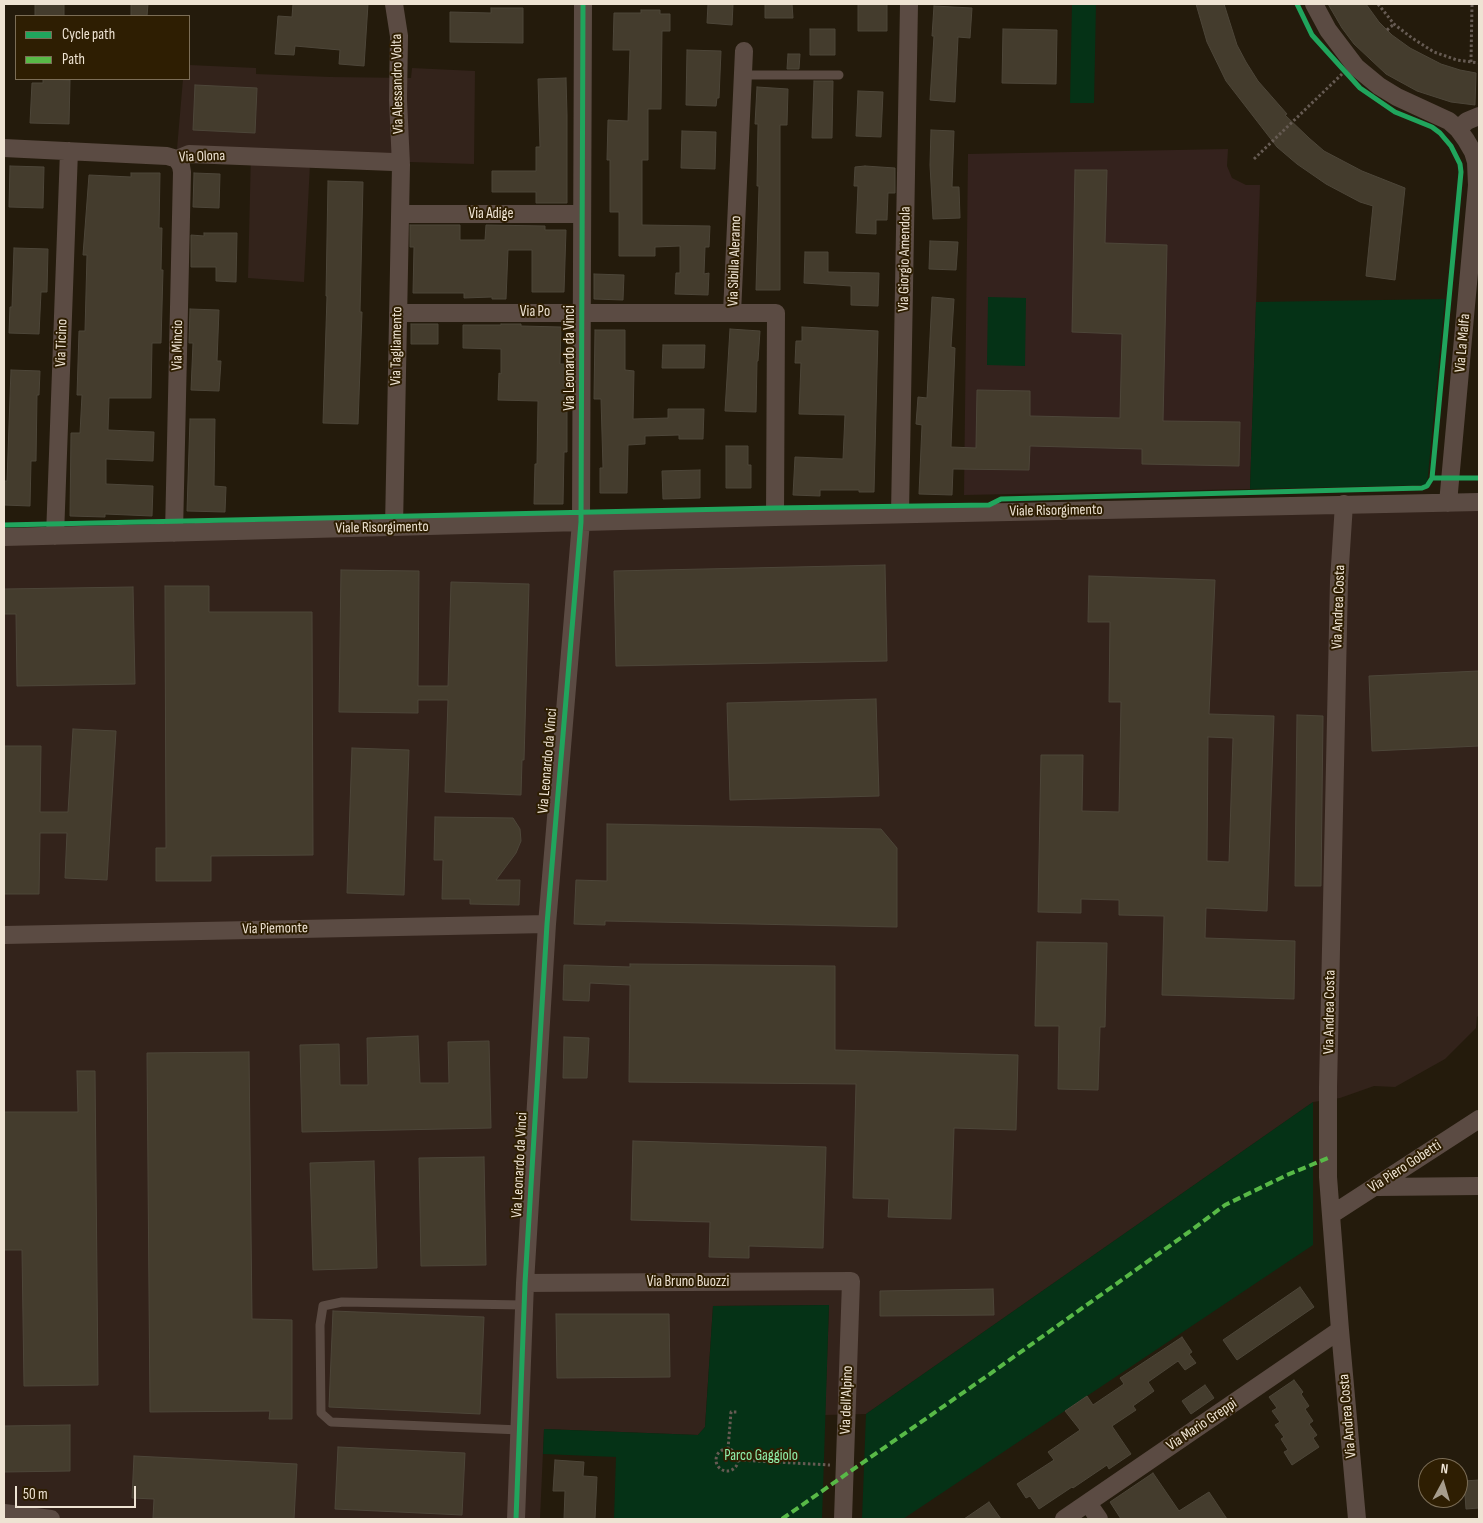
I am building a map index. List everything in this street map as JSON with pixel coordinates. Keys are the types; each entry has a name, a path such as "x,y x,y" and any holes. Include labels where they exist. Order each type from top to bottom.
{"street":[{"name":"Via Alessandro Volta","path":"394,4 399,36 398,100 401,165"},
{"name":"Via Leonardo da Vinci","path":"516,1519 525,1283 547,924 581,522 583,4"},
{"name":"Via Giorgio Amendola","path":"900,514 909,4"},
{"path":"1314,4 1328,30 1342,50 1362,72 1379,86 1418,108 1440,116 1458,129 1467,121 1479,116"},
{"name":"Via Sibilla Aleramo","path":"744,51 732,313 776,313 775,517"},
{"name":"Via La Malfa","path":"1448,503 1478,171 1473,152 1458,129"},
{"name":"Via Olona","path":"4,148 167,156 176,159 189,154 393,162 401,165"},
{"name":"Via Ticino","path":"56,536 69,151"},
{"name":"Via Mincio","path":"174,533 182,172 181,166 176,159"},
{"name":"Via Tagliamento","path":"394,527 401,165"},
{"name":"Via Adige","path":"400,214 582,214"},
{"name":"Via Po","path":"398,313 732,313"},
{"name":"Viale Risorgimento","path":"4,537 900,514 1479,502"},
{"name":"Via Andrea Costa","path":"1344,504 1339,581 1328,1087 1328,1176 1353,1517"},
{"name":"Via Piemonte","path":"4,935 547,924"},
{"name":"Via Piero Gobetti","path":"1331,1214 1376,1187 1479,1119"},
{"path":"1376,1187 1479,1186"},
{"name":"Via Bruno Buozzi","path":"525,1283 851,1281"},
{"name":"Via dell'Alpino","path":"843,1519 851,1281"},
{"name":"Via Mario Greppi","path":"1064,1519 1340,1330"},
{"path":"1088,1503 1099,1519"},
{"path":"4,1513 51,1519"}],"lane":[{"path":"742,75 839,76"},
{"path":"520,1430 332,1422 321,1412 320,1325 323,1306 342,1302 524,1304"}],"path":[{"path":"1378,4 1394,24 1434,52 1457,60 1479,63"},
{"path":"1471,62 1472,4"},
{"path":"1387,30 1394,24"},
{"path":"1254,159 1347,74 1339,66"},
{"path":"728,1449 731,1412 738,1412"},
{"path":"728,1449 735,1452 738,1460 737,1465 731,1470 724,1470 719,1466 717,1459 719,1453 728,1449"},
{"path":"738,1460 845,1465"}],"shaded area":[{"path":"190,65 256,68 256,74 330,77 411,78 412,68 475,71 474,164 410,162 392,167 310,164 304,282 248,278 251,152 177,149 183,80 190,80"},
{"path":"1228,149 1227,166 1232,178 1246,185 1260,185 1250,489 964,495 968,154"},
{"path":"1479,506 1479,1015 1476,1028 1445,1059 1395,1087 1374,1086 1340,1098 1313,1102 866,1414 825,1415 829,1305 713,1306 705,1427 698,1435 544,1429 540,1519 4,1519 4,542"}],"green space":[{"path":"1072,4 1096,4 1094,103 1070,103"},
{"path":"988,297 1026,298 1025,366 987,365"},
{"path":"1445,299 1427,485 1250,489 1256,302"},
{"path":"1313,1102 1313,1245 903,1519 862,1519 866,1414"},
{"name":"Parco Gaggiolo","path":"829,1305 822,1519 614,1519 616,1457 543,1454 544,1429 698,1435 705,1427 713,1306"}],"building":[{"path":"35,4 64,4 64,15 35,15"},
{"path":"131,4 148,4 147,15 131,15"},
{"path":"293,4 368,4 364,66 339,64 340,50 295,46 294,55 275,54 278,16 292,17"},
{"path":"708,4 733,4 732,25 707,23"},
{"path":"765,4 792,4 793,18 765,18"},
{"path":"858,4 887,4 887,31 858,31"},
{"path":"1196,4 1224,4 1237,45 1258,81 1287,114 1285,115 1309,138 1324,151 1362,171 1405,188 1395,280 1366,276 1373,206 1360,202 1326,184 1297,164 1277,147 1226,81 1207,42"},
{"path":"1328,4 1366,4 1379,22 1392,35 1410,48 1441,64 1476,73 1475,105 1451,102 1417,91 1386,74 1354,44"},
{"path":"934,6 972,8 970,38 958,37 955,102 930,100"},
{"path":"491,8 523,8 523,43 450,42 450,12 491,13"},
{"path":"641,10 660,10 660,14 670,14 670,31 662,31 661,109 648,109 648,160 642,160 642,225 710,226 709,247 705,247 704,274 709,273 708,295 675,294 676,273 680,273 680,246 655,247 655,256 619,256 619,212 610,212 610,160 607,160 608,120 628,121 630,50 613,50 614,13 641,13"},
{"path":"810,29 835,29 835,55 810,55"},
{"path":"1003,29 1057,30 1056,84 1002,83"},
{"path":"687,50 721,51 719,98 717,98 716,106 686,105"},
{"path":"788,54 800,54 799,69 787,69"},
{"path":"566,78 567,203 536,203 536,192 492,192 492,171 536,171 536,147 540,147 538,79"},
{"path":"43,80 70,80 69,124 30,123 32,83 43,83"},
{"path":"814,81 833,81 832,138 812,138"},
{"path":"195,85 257,88 255,133 193,130"},
{"path":"757,87 788,89 787,125 780,125 780,290 756,290 759,186 757,186 758,124 755,124"},
{"path":"858,91 883,92 881,137 856,136"},
{"path":"931,130 954,131 952,187 959,187 960,218 933,219 930,165"},
{"path":"682,131 716,132 715,169 681,168"},
{"path":"10,166 44,167 43,208 9,207"},
{"path":"855,167 895,168 895,193 888,193 887,220 876,220 876,234 856,233 858,186 854,186"},
{"path":"1075,170 1107,170 1105,243 1167,245 1163,421 1240,422 1239,466 1142,464 1142,449 1030,446 1029,470 953,469 952,495 919,494 922,425 916,424 918,397 927,398 932,297 954,299 951,347 955,348 951,447 976,448 977,390 1030,391 1030,416 1120,418 1122,334 1072,332"},
{"path":"131,173 160,173 159,228 162,228 161,270 163,270 161,343 152,343 151,398 109,398 108,430 154,432 153,461 106,459 106,484 153,486 152,516 105,514 105,517 70,516 71,433 80,433 82,395 77,395 79,331 85,331 87,255 83,255 89,175 131,177"},
{"path":"194,173 220,174 219,208 193,207"},
{"path":"328,181 363,182 360,312 362,312 358,424 323,423"},
{"path":"410,225 460,225 460,240 485,240 486,225 545,226 545,230 566,230 564,292 532,292 532,250 508,250 506,299 492,299 492,297 464,298 464,293 413,293 414,247 410,247"},
{"path":"204,233 237,233 236,282 216,281 216,267 191,267 191,235 204,236"},
{"path":"930,241 958,242 956,270 929,269"},
{"path":"14,248 48,249 47,292 41,292 39,334 9,333"},
{"path":"805,252 828,252 828,272 879,273 878,306 851,305 851,286 804,283"},
{"path":"594,274 624,275 623,300 594,299"},
{"path":"190,309 219,310 217,361 221,361 219,391 191,390 193,343 189,343"},
{"path":"411,324 438,324 438,344 411,344"},
{"path":"501,324 561,327 560,364 567,364 567,452 564,452 563,504 534,504 538,401 498,400 501,349 463,348 463,325"},
{"path":"802,327 878,331 874,492 820,490 820,496 793,495 795,457 843,459 845,415 799,414 801,363 795,363 796,341 802,341"},
{"path":"730,329 760,331 757,361 756,412 725,411"},
{"path":"595,330 625,330 625,370 634,371 633,419 668,418 668,409 704,409 703,439 679,439 679,435 645,436 645,444 628,445 627,493 600,493 600,468 603,468 601,399 594,399"},
{"path":"663,345 705,345 704,368 662,368"},
{"path":"11,370 40,371 39,395 37,395 36,461 31,461 30,506 4,505 4,481 7,481"},
{"path":"190,419 215,419 214,486 226,487 225,512 187,511"},
{"path":"726,446 748,446 748,465 751,465 751,488 726,488"},
{"path":"700,470 700,498 663,499 662,471"},
{"path":"885,565 887,661 616,666 614,571"},
{"path":"341,570 419,571 418,686 448,686 451,582 529,584 524,760 522,760 521,795 445,792 448,700 418,700 418,713 339,712"},
{"path":"1089,576 1215,580 1209,714 1274,716 1267,911 1206,908 1205,938 1295,941 1294,999 1162,995 1164,916 1119,915 1119,900 1081,899 1081,913 1038,912 1041,755 1083,755 1082,811 1119,812 1121,702 1109,702 1110,622 1088,622","holes":["1208,737 1233,738 1229,862 1207,861"]},
{"path":"165,586 209,586 209,612 312,612 313,855 211,856 211,881 156,881 156,848 166,848"},
{"path":"133,587 135,684 17,686 16,614 4,614 4,589"},
{"path":"1479,671 1479,746 1372,751 1369,676"},
{"path":"876,699 879,796 730,800 727,703"},
{"path":"1297,715 1323,716 1321,886 1295,886"},
{"path":"73,729 116,731 107,880 65,878 67,833 40,833 39,894 4,894 4,746 41,746 40,812 68,812"},
{"path":"352,748 409,750 404,895 347,893"},
{"path":"435,817 513,818 520,829 521,841 516,853 496,880 520,880 519,905 470,904 470,899 442,899 443,860 434,860"},
{"path":"607,824 881,829 897,848 897,927 605,921 605,925 574,924 576,880 607,881"},
{"path":"1037,942 1107,943 1105,1027 1100,1027 1098,1090 1058,1089 1059,1026 1035,1026"},
{"path":"630,964 835,966 835,1050 1018,1055 1016,1130 954,1128 951,1219 888,1217 889,1199 853,1198 856,1084 629,1082 630,985 590,983 589,1001 563,1000 564,965 630,967"},
{"path":"418,1036 420,1083 449,1083 448,1042 489,1041 491,1128 302,1132 300,1045 339,1044 340,1085 368,1085 367,1038"},
{"path":"564,1037 589,1038 587,1078 563,1078"},
{"path":"249,1052 252,1319 292,1320 292,1419 269,1419 270,1411 150,1412 147,1053"},
{"path":"77,1071 95,1071 98,1385 24,1386 22,1250 4,1250 4,1112 78,1112"},
{"path":"633,1141 826,1147 823,1248 749,1246 749,1258 709,1257 710,1222 631,1220"},
{"path":"484,1157 486,1265 421,1266 419,1158"},
{"path":"374,1161 377,1268 313,1270 310,1163"},
{"path":"1300,1287 1314,1307 1237,1360 1223,1340"},
{"path":"993,1289 994,1315 880,1316 880,1291"},
{"path":"333,1311 484,1317 480,1414 329,1407"},
{"path":"556,1314 669,1314 670,1377 557,1378"},
{"path":"1182,1337 1192,1352 1189,1354 1196,1363 1185,1370 1178,1361 1148,1382 1154,1391 1133,1406 1136,1410 1112,1426 1131,1454 1109,1469 1107,1465 1039,1509 1030,1496 1026,1498 1017,1484 1054,1460 1048,1452 1080,1430 1065,1411 1087,1396 1093,1405 1124,1384 1120,1378"},
{"path":"1294,1380 1303,1392 1301,1394 1309,1406 1305,1409 1313,1421 1309,1424 1317,1435 1313,1438 1319,1447 1292,1465 1284,1452 1288,1450 1281,1439 1284,1437 1275,1425 1280,1422 1272,1411 1277,1408 1269,1397"},
{"path":"1205,1385 1214,1398 1191,1414 1182,1401"},
{"path":"70,1425 70,1471 4,1472 4,1426"},
{"path":"338,1447 465,1453 462,1515 335,1509"},
{"path":"134,1456 297,1464 294,1519 153,1518 154,1499 132,1498"},
{"path":"555,1460 584,1462 583,1476 597,1477 595,1519 564,1519 565,1491 553,1491"},
{"path":"1153,1473 1179,1511 1209,1492 1227,1519 1121,1519 1110,1502"},
{"path":"1479,1480 1479,1508 1466,1509 1468,1508 1468,1481"},
{"path":"989,1502 1001,1519 964,1519"}],"marked path":[{"path":"782,1519 987,1376 1225,1205 1287,1175 1328,1158"}],"cycle path":[{"path":"516,1519 525,1283 547,924 581,522 583,4"},
{"path":"1297,4 1312,35 1360,88 1395,112 1432,127 1440,133 1451,146 1460,164 1461,172 1432,478"},
{"path":"4,525 989,505 1001,499 1422,488 1427,486 1432,478 1479,478"}]}
